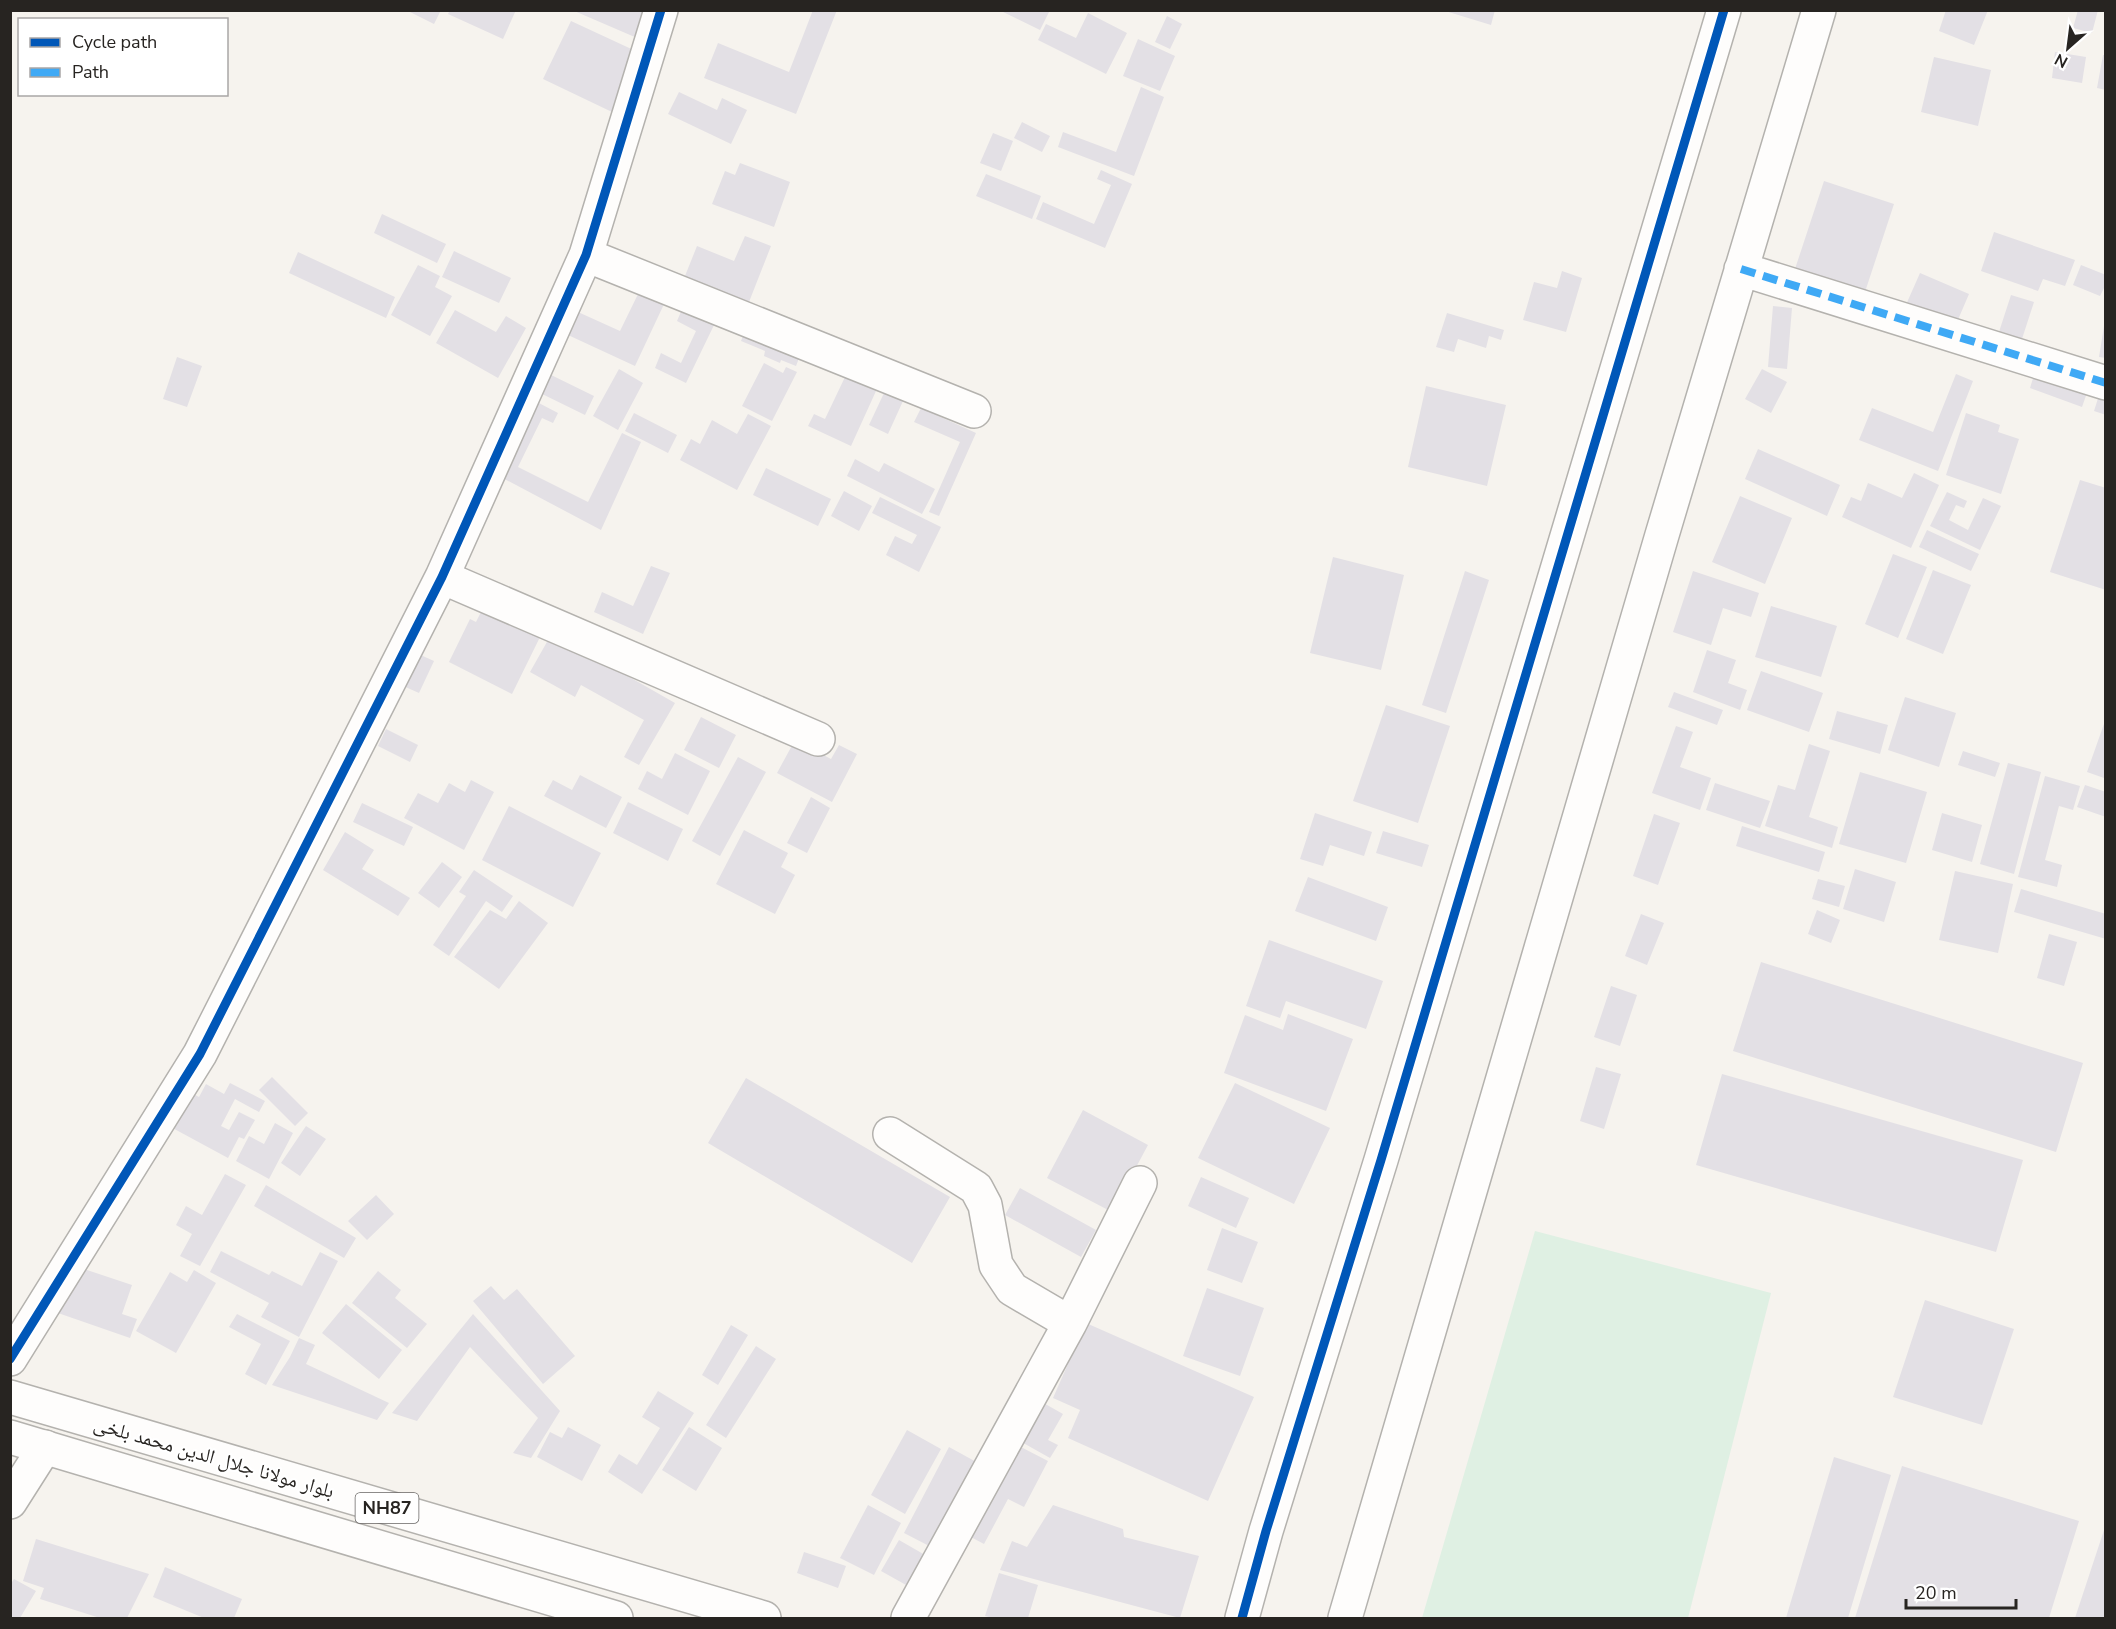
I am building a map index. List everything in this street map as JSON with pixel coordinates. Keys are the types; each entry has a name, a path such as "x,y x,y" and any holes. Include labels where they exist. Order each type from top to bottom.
{"street":[{"path":"10,1359 200,1054 441,577 586,255 661,10"},
{"path":"1242,1618 1266,1531 1388,1137 1724,10"},
{"path":"1345,1618 1741,269 1820,10"},
{"path":"586,255 974,411"},
{"path":"1741,269 2106,383"},
{"path":"441,577 818,739"},
{"path":"890,1134 976,1188 985,1205 996,1265 1012,1289 1070,1323"},
{"path":"908,1618 1070,1323 1140,1183"},
{"name":"بلوار مولانا جلال الدین محمد بلخی","path":"10,1397 764,1618"},
{"name":"بلوار مولانا جلال الدین محمد بلخی","path":"10,1437 547,1609 616,1618"},
{"path":"10,1502 45,1447"}],"green space":[{"path":"1535,1231 1771,1293 1688,1618 1422,1618"}],"building":[{"path":"406,10 441,10 434,24"},
{"path":"450,10 516,10 503,39 448,14"},
{"path":"572,10 649,10 637,38"},
{"path":"813,10 837,10 796,114 704,78 718,43 789,72"},
{"path":"999,10 1050,10 1040,30"},
{"path":"1442,10 1495,10 1491,25"},
{"path":"1946,10 1988,10 1974,45 1939,31"},
{"path":"2078,10 2098,10 2092,33 2073,28"},
{"path":"1088,13 1127,33 1106,74 1038,40 1046,24 1076,38"},
{"path":"1167,16 1182,24 1170,49 1155,42"},
{"path":"571,21 640,53 612,112 543,79"},
{"path":"1138,39 1175,56 1160,91 1123,76"},
{"path":"2055,52 2086,57 2082,83 2052,78"},
{"path":"2103,55 2106,55 2106,90 2097,88"},
{"path":"1934,57 1991,70 1978,126 1921,112"},
{"path":"1141,87 1164,97 1134,176 1058,147 1063,132 1116,152"},
{"path":"679,92 717,110 722,98 747,110 731,144 668,114"},
{"path":"1022,122 1050,136 1042,152 1014,138"},
{"path":"993,133 1013,141 1001,171 980,163"},
{"path":"740,163 790,182 774,227 712,204 725,171 735,175"},
{"path":"1101,170 1132,184 1105,248 1036,219 1043,202 1094,224 1111,185 1097,179"},
{"path":"986,174 1041,196 1032,219 976,196"},
{"path":"1824,181 1894,204 1865,292 1795,269"},
{"path":"382,214 446,244 437,263 374,233"},
{"path":"1994,232 2075,260 2065,286 2043,279 2038,291 1981,271"},
{"path":"745,236 771,246 749,302 685,276 697,246 734,261"},
{"path":"454,251 511,278 499,303 442,277"},
{"path":"298,252 395,297 386,318 289,273"},
{"path":"418,265 440,276 435,287 452,296 430,336 391,315"},
{"path":"2081,265 2106,275 2106,284 2100,296 2073,285"},
{"path":"1562,271 1582,278 1566,332 1523,320 1534,282 1557,288"},
{"path":"1920,273 1969,294 1954,329 1905,307"},
{"path":"640,290 665,302 635,366 568,335 578,312 620,331"},
{"path":"2011,295 2034,302 2020,345 1997,338"},
{"path":"1773,306 1792,308 1787,369 1768,367"},
{"path":"683,307 715,323 686,383 655,368 661,353 681,363 696,331 677,321"},
{"path":"455,310 496,332 506,316 526,328 498,378 436,343"},
{"path":"1447,313 1504,330 1501,340 1489,336 1486,348 1458,339 1454,352 1436,347"},
{"path":"2104,326 2106,327 2106,358 2099,357"},
{"path":"745,331 801,353 796,366 781,360 780,363 764,356 765,351 741,341"},
{"path":"177,357 202,366 187,407 163,399"},
{"path":"764,363 783,373 786,367 797,372 772,421 742,406"},
{"path":"2036,368 2089,387 2082,407 2030,388"},
{"path":"619,369 643,383 618,430 593,416"},
{"path":"1762,369 1787,382 1771,413 1745,399"},
{"path":"545,372 594,396 585,415 536,391"},
{"path":"1956,374 1973,381 1938,471 1859,440 1872,408 1933,432"},
{"path":"845,377 876,391 851,446 808,426 814,414 825,419"},
{"path":"1426,386 1506,405 1487,486 1408,467"},
{"path":"2101,389 2106,391 2106,415 2094,411"},
{"path":"884,393 903,401 888,434 869,425"},
{"path":"535,401 558,413 553,423 542,418 518,467 588,502 622,433 641,442 601,530 497,475"},
{"path":"921,408 976,433 939,516 929,512 960,442 914,422"},
{"path":"634,413 677,435 668,453 625,431"},
{"path":"1966,413 2000,425 1998,432 2019,439 2001,494 1946,475"},
{"path":"748,414 771,426 737,490 680,460 691,439 700,444 712,420 737,434"},
{"path":"1758,449 1840,485 1827,516 1745,479"},
{"path":"855,459 879,472 884,463 935,489 922,514 847,476"},
{"path":"766,468 831,499 818,526 753,495"},
{"path":"1914,473 1939,485 1911,548 1842,517 1851,497 1861,501 1868,483 1902,498"},
{"path":"2080,480 2106,488 2106,590 2050,572"},
{"path":"844,491 872,506 859,531 831,516"},
{"path":"1947,492 1967,501 1964,508 1956,505 1949,520 1968,530 1983,498 2001,506 1980,550 1930,526"},
{"path":"1740,496 1792,518 1765,584 1712,562"},
{"path":"880,497 941,527 919,572 886,555 895,536 912,544 917,535 872,513"},
{"path":"1927,530 1979,554 1971,571 1919,547"},
{"path":"1893,554 1927,567 1898,638 1865,624"},
{"path":"1333,557 1404,575 1381,670 1310,653"},
{"path":"651,566 670,573 643,634 594,612 602,592 633,606"},
{"path":"1933,570 1971,585 1943,654 1906,639"},
{"path":"1465,571 1489,580 1446,713 1422,705"},
{"path":"1693,571 1759,593 1751,617 1723,608 1711,645 1673,632"},
{"path":"485,604 542,633 512,694 449,662 470,619 476,622"},
{"path":"1771,606 1837,626 1821,677 1755,657"},
{"path":"552,633 675,703 639,765 624,757 644,720 581,685 575,697 530,672"},
{"path":"1707,650 1736,660 1728,683 1747,690 1740,710 1693,692"},
{"path":"416,653 434,661 419,693 401,685"},
{"path":"1761,671 1823,693 1809,732 1747,710"},
{"path":"1674,692 1723,710 1717,725 1668,707"},
{"path":"1905,697 1956,713 1939,767 1888,750"},
{"path":"1386,705 1450,726 1418,823 1353,801"},
{"path":"1837,711 1888,725 1880,754 1829,739"},
{"path":"701,717 736,735 719,768 684,750"},
{"path":"2105,721 2106,773 2104,778 2087,772"},
{"path":"1676,726 1693,732 1680,767 1711,778 1700,810 1652,793"},
{"path":"386,729 418,745 410,762 378,746"},
{"path":"795,740 831,759 839,745 857,754 832,802 777,773"},
{"path":"1809,744 1830,751 1809,817 1838,827 1832,848 1765,826 1778,785 1795,790"},
{"path":"1963,751 2000,763 1995,777 1958,765"},
{"path":"675,753 710,771 688,815 638,789 647,771 662,779"},
{"path":"738,757 766,772 720,856 692,841"},
{"path":"2008,763 2041,772 2014,874 1980,864"},
{"path":"1860,772 1927,792 1906,863 1839,844"},
{"path":"580,775 622,797 606,828 544,796 553,780 572,790"},
{"path":"2045,776 2080,786 2073,810 2059,806 2045,860 2062,865 2057,887 2018,877"},
{"path":"471,780 494,792 464,850 404,818 418,793 438,803 449,783 465,792"},
{"path":"1715,783 1770,801 1760,828 1706,810"},
{"path":"2085,785 2106,792 2106,817 2077,807"},
{"path":"811,797 830,808 807,853 787,843"},
{"path":"628,802 683,829 668,861 613,833"},
{"path":"362,803 413,827 404,846 353,822"},
{"path":"509,806 601,853 573,907 482,860"},
{"path":"1315,813 1372,832 1364,856 1330,845 1323,866 1300,859"},
{"path":"1942,813 1982,825 1972,862 1932,850"},
{"path":"1654,814 1680,823 1658,885 1633,876"},
{"path":"1742,826 1825,852 1819,872 1736,846"},
{"path":"744,830 788,853 781,867 795,875 775,914 716,884"},
{"path":"1383,831 1429,845 1422,867 1376,853"},
{"path":"345,832 374,850 362,869 410,898 398,916 323,870"},
{"path":"442,862 462,877 439,908 418,893"},
{"path":"1855,869 1896,882 1884,922 1843,909"},
{"path":"474,870 513,896 502,912 486,901 449,956 433,945 466,896 459,892"},
{"path":"1955,871 2013,884 1998,953 1939,940"},
{"path":"1308,877 1388,907 1376,941 1295,911"},
{"path":"1818,879 1845,886 1839,907 1812,899"},
{"path":"2021,889 2106,914 2106,939 2014,912"},
{"path":"519,901 548,923 499,989 454,957 490,910 506,919"},
{"path":"1817,910 1840,920 1831,943 1808,934"},
{"path":"1641,914 1664,923 1647,965 1625,956"},
{"path":"2049,934 2077,942 2064,986 2037,978"},
{"path":"1269,940 1383,981 1366,1029 1286,1001 1280,1018 1246,1006"},
{"path":"1761,962 2083,1063 2056,1152 1733,1051"},
{"path":"1611,986 1637,995 1620,1046 1594,1037"},
{"path":"1288,1014 1353,1039 1326,1111 1224,1073 1245,1015 1283,1030"},
{"path":"1596,1067 1621,1074 1604,1129 1580,1121"},
{"path":"1722,1074 2023,1160 1996,1252 1696,1165"},
{"path":"272,1077 308,1113 295,1126 259,1090"},
{"path":"746,1078 950,1197 912,1263 708,1143"},
{"path":"230,1083 265,1101 259,1112 235,1099 221,1126 229,1130 239,1112 255,1120 244,1139 239,1137 228,1158 167,1125 186,1090 199,1097 206,1084 224,1094"},
{"path":"1235,1083 1330,1128 1294,1204 1198,1158"},
{"path":"1083,1110 1148,1145 1112,1212 1047,1178"},
{"path":"275,1123 293,1133 269,1179 236,1161 249,1136 264,1144"},
{"path":"306,1126 326,1139 300,1176 281,1163"},
{"path":"225,1174 246,1185 200,1266 180,1256 192,1234 176,1225 186,1206 202,1215"},
{"path":"1201,1177 1249,1198 1236,1228 1188,1206"},
{"path":"266,1185 356,1238 344,1258 254,1206"},
{"path":"1020,1188 1096,1230 1081,1257 1005,1215"},
{"path":"376,1195 394,1214 367,1240 348,1221"},
{"path":"1222,1228 1258,1242 1242,1283 1207,1270"},
{"path":"221,1251 269,1275 272,1271 302,1286 320,1252 338,1261 299,1337 261,1317 269,1303 210,1272"},
{"path":"75,1266 132,1285 122,1314 137,1319 130,1338 58,1313"},
{"path":"194,1270 216,1283 176,1353 136,1331 170,1272 187,1282"},
{"path":"378,1271 401,1290 395,1298 427,1324 407,1348 352,1303"},
{"path":"491,1286 504,1300 517,1289 575,1356 543,1384 473,1301"},
{"path":"1207,1288 1264,1308 1240,1376 1183,1356"},
{"path":"1925,1300 2014,1329 1982,1425 1893,1397"},
{"path":"346,1304 402,1350 379,1379 322,1333"},
{"path":"237,1314 290,1341 266,1385 245,1374 261,1344 229,1327"},
{"path":"473,1314 560,1411 531,1458 513,1453 538,1418 470,1347 417,1421 392,1413"},
{"path":"1086,1323 1254,1397 1208,1501 1068,1438 1080,1410 1053,1398"},
{"path":"731,1325 748,1335 718,1385 702,1375"},
{"path":"299,1338 315,1345 306,1364 389,1403 377,1420 272,1385"},
{"path":"756,1346 776,1359 726,1438 706,1425"},
{"path":"658,1391 694,1413 642,1494 608,1472 619,1454 637,1465 660,1428 642,1417"},
{"path":"1040,1401 1063,1414 1048,1440 1058,1445 1050,1458 1018,1440"},
{"path":"568,1427 601,1445 582,1481 537,1457 550,1432 562,1438"},
{"path":"689,1427 722,1448 696,1491 662,1470"},
{"path":"907,1430 941,1449 905,1514 871,1495"},
{"path":"1015,1444 1048,1461 1024,1507 1008,1499 984,1544 967,1535"},
{"path":"949,1447 980,1464 935,1549 904,1533"},
{"path":"1834,1457 1891,1475 1848,1618 1786,1618"},
{"path":"1902,1466 2079,1521 2049,1618 1855,1618"},
{"path":"868,1505 901,1523 874,1575 840,1558"},
{"path":"1053,1505 1123,1529 1124,1537 1199,1556 1180,1618 1000,1570 1012,1541 1027,1547"},
{"path":"2105,1527 2106,1618 2075,1618"},
{"path":"36,1539 149,1574 127,1618 100,1618 40,1599 44,1588 23,1581"},
{"path":"899,1540 932,1559 915,1590 881,1571"},
{"path":"804,1552 846,1566 838,1588 797,1573"},
{"path":"165,1567 242,1599 234,1618 204,1618 153,1597"},
{"path":"999,1573 1038,1585 1028,1618 985,1616"},
{"path":"14,1579 36,1591 20,1618 10,1618 10,1585"}],"marked path":[{"path":"1741,269 2106,383"}],"cycle path":[{"path":"10,1359 200,1054 442,577 586,255 661,10"},
{"path":"1242,1618 1266,1531 1381,1160 1724,10"}]}
